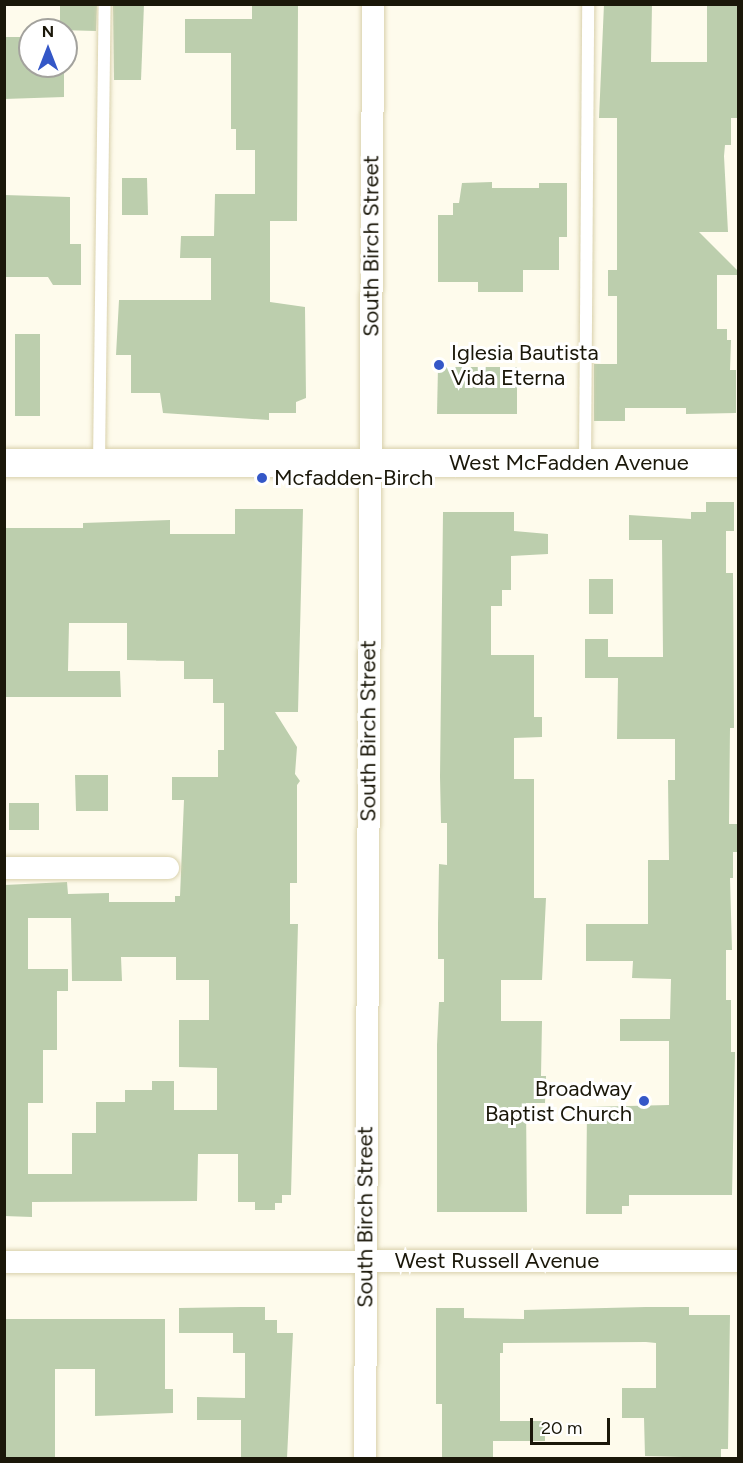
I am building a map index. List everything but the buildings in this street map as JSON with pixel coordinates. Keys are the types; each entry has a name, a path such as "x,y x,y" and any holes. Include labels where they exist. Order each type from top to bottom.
{"street":[{"name":"South Birch Street","path":"365,1458 364,1262 373,4"},
{"name":"West McFadden Avenue","path":"4,463 738,463"},
{"path":"4,868 168,868"},
{"name":"West Russell Avenue","path":"4,1262 738,1261"}],"lane":[{"path":"99,463 105,4"},
{"path":"585,463 588,4"}],"place":[{"name":"Iglesia Bautista Vida Eterna","path":"439,365"},
{"name":"Mcfadden-Birch","path":"262,478"},
{"name":"Broadway Baptist Church","path":"644,1101"}]}
